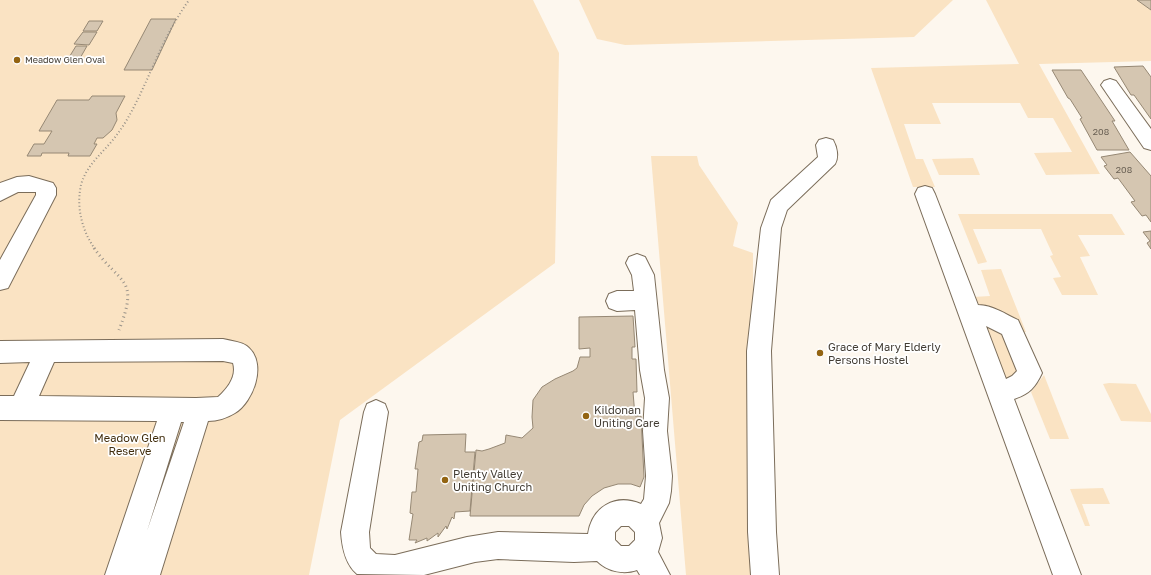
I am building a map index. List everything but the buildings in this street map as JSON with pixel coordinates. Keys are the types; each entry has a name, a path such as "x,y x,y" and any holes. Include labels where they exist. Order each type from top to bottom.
{"lane":[{"path":"1110,85 1151,143"},
{"path":"765,575 762,532 759,372 771,228 778,206 828,159 826,144"},
{"path":"0,193 5,189 16,185 28,183 39,184 46,188 46,195 0,281"},
{"path":"925,194 1066,575"},
{"path":"637,263 643,274 652,370 657,398 655,431 659,476 656,503 643,521"},
{"path":"617,301 646,300"},
{"path":"970,315 985,315 1010,327 1030,373 1028,378 1017,388 998,392"},
{"path":"0,352 223,350 233,351 241,356 244,363 245,371 243,382 238,394 230,403 220,408 10,408"},
{"path":"10,408 47,352"},
{"path":"119,575 173,409"},
{"path":"146,575 200,409"},
{"path":"376,412 355,532 355,544 358,553 361,560 368,565 378,569 391,570 462,552 502,545 575,549 604,546"},
{"path":"619,512 627,512 634,514 643,521 648,532 646,547 649,564 636,558 621,560 610,554 604,546 602,535 606,520 619,512"}],"path":[{"path":"112,351 126,313 128,304 127,288 121,276 96,252 86,232 80,211 82,182 86,172 121,130 177,18 189,0"}],"green space":[{"name":"Meadow Glen Reserve","path":"0,0 533,0 559,53 555,263 340,420 309,575 0,575"},
{"path":"579,0 953,0 914,37 625,45 597,39"},
{"path":"986,0 1137,0 1151,10 1151,61 1039,64 1100,174 1046,175 1034,153 1072,152 1053,118 1028,118 1020,103 932,103 941,124 904,124 916,159 923,159 935,187 913,187 871,68 1019,64"},
{"path":"651,156 697,156 699,165 738,223 733,246 753,253 754,575 686,575"},
{"path":"973,158 980,175 939,175 932,159"},
{"path":"958,214 1112,214 1125,235 1078,235 1090,256 1080,257 1098,295 1062,295 1053,278 1061,277 1050,256 1053,255 1041,229 973,229 987,262 978,264"},
{"path":"1001,269 1026,332 1022,332 982,308 973,297 990,296 981,270"},
{"path":"984,324 998,326 1021,370 1013,377 1003,379"},
{"path":"1044,375 1069,439 1050,439 1031,392"},
{"path":"1103,384 1136,384 1151,414 1151,422 1121,421"},
{"path":"1103,488 1110,504 1082,504 1090,526 1085,526 1070,489"}],"place":[{"name":"Meadow Glen Oval","path":"17,60"},
{"name":"Grace of Mary Elderly Persons Hostel","path":"820,353"},
{"name":"Kildonan Uniting Care","path":"586,416"},
{"name":"Plenty Valley Uniting Church","path":"445,480"}]}
